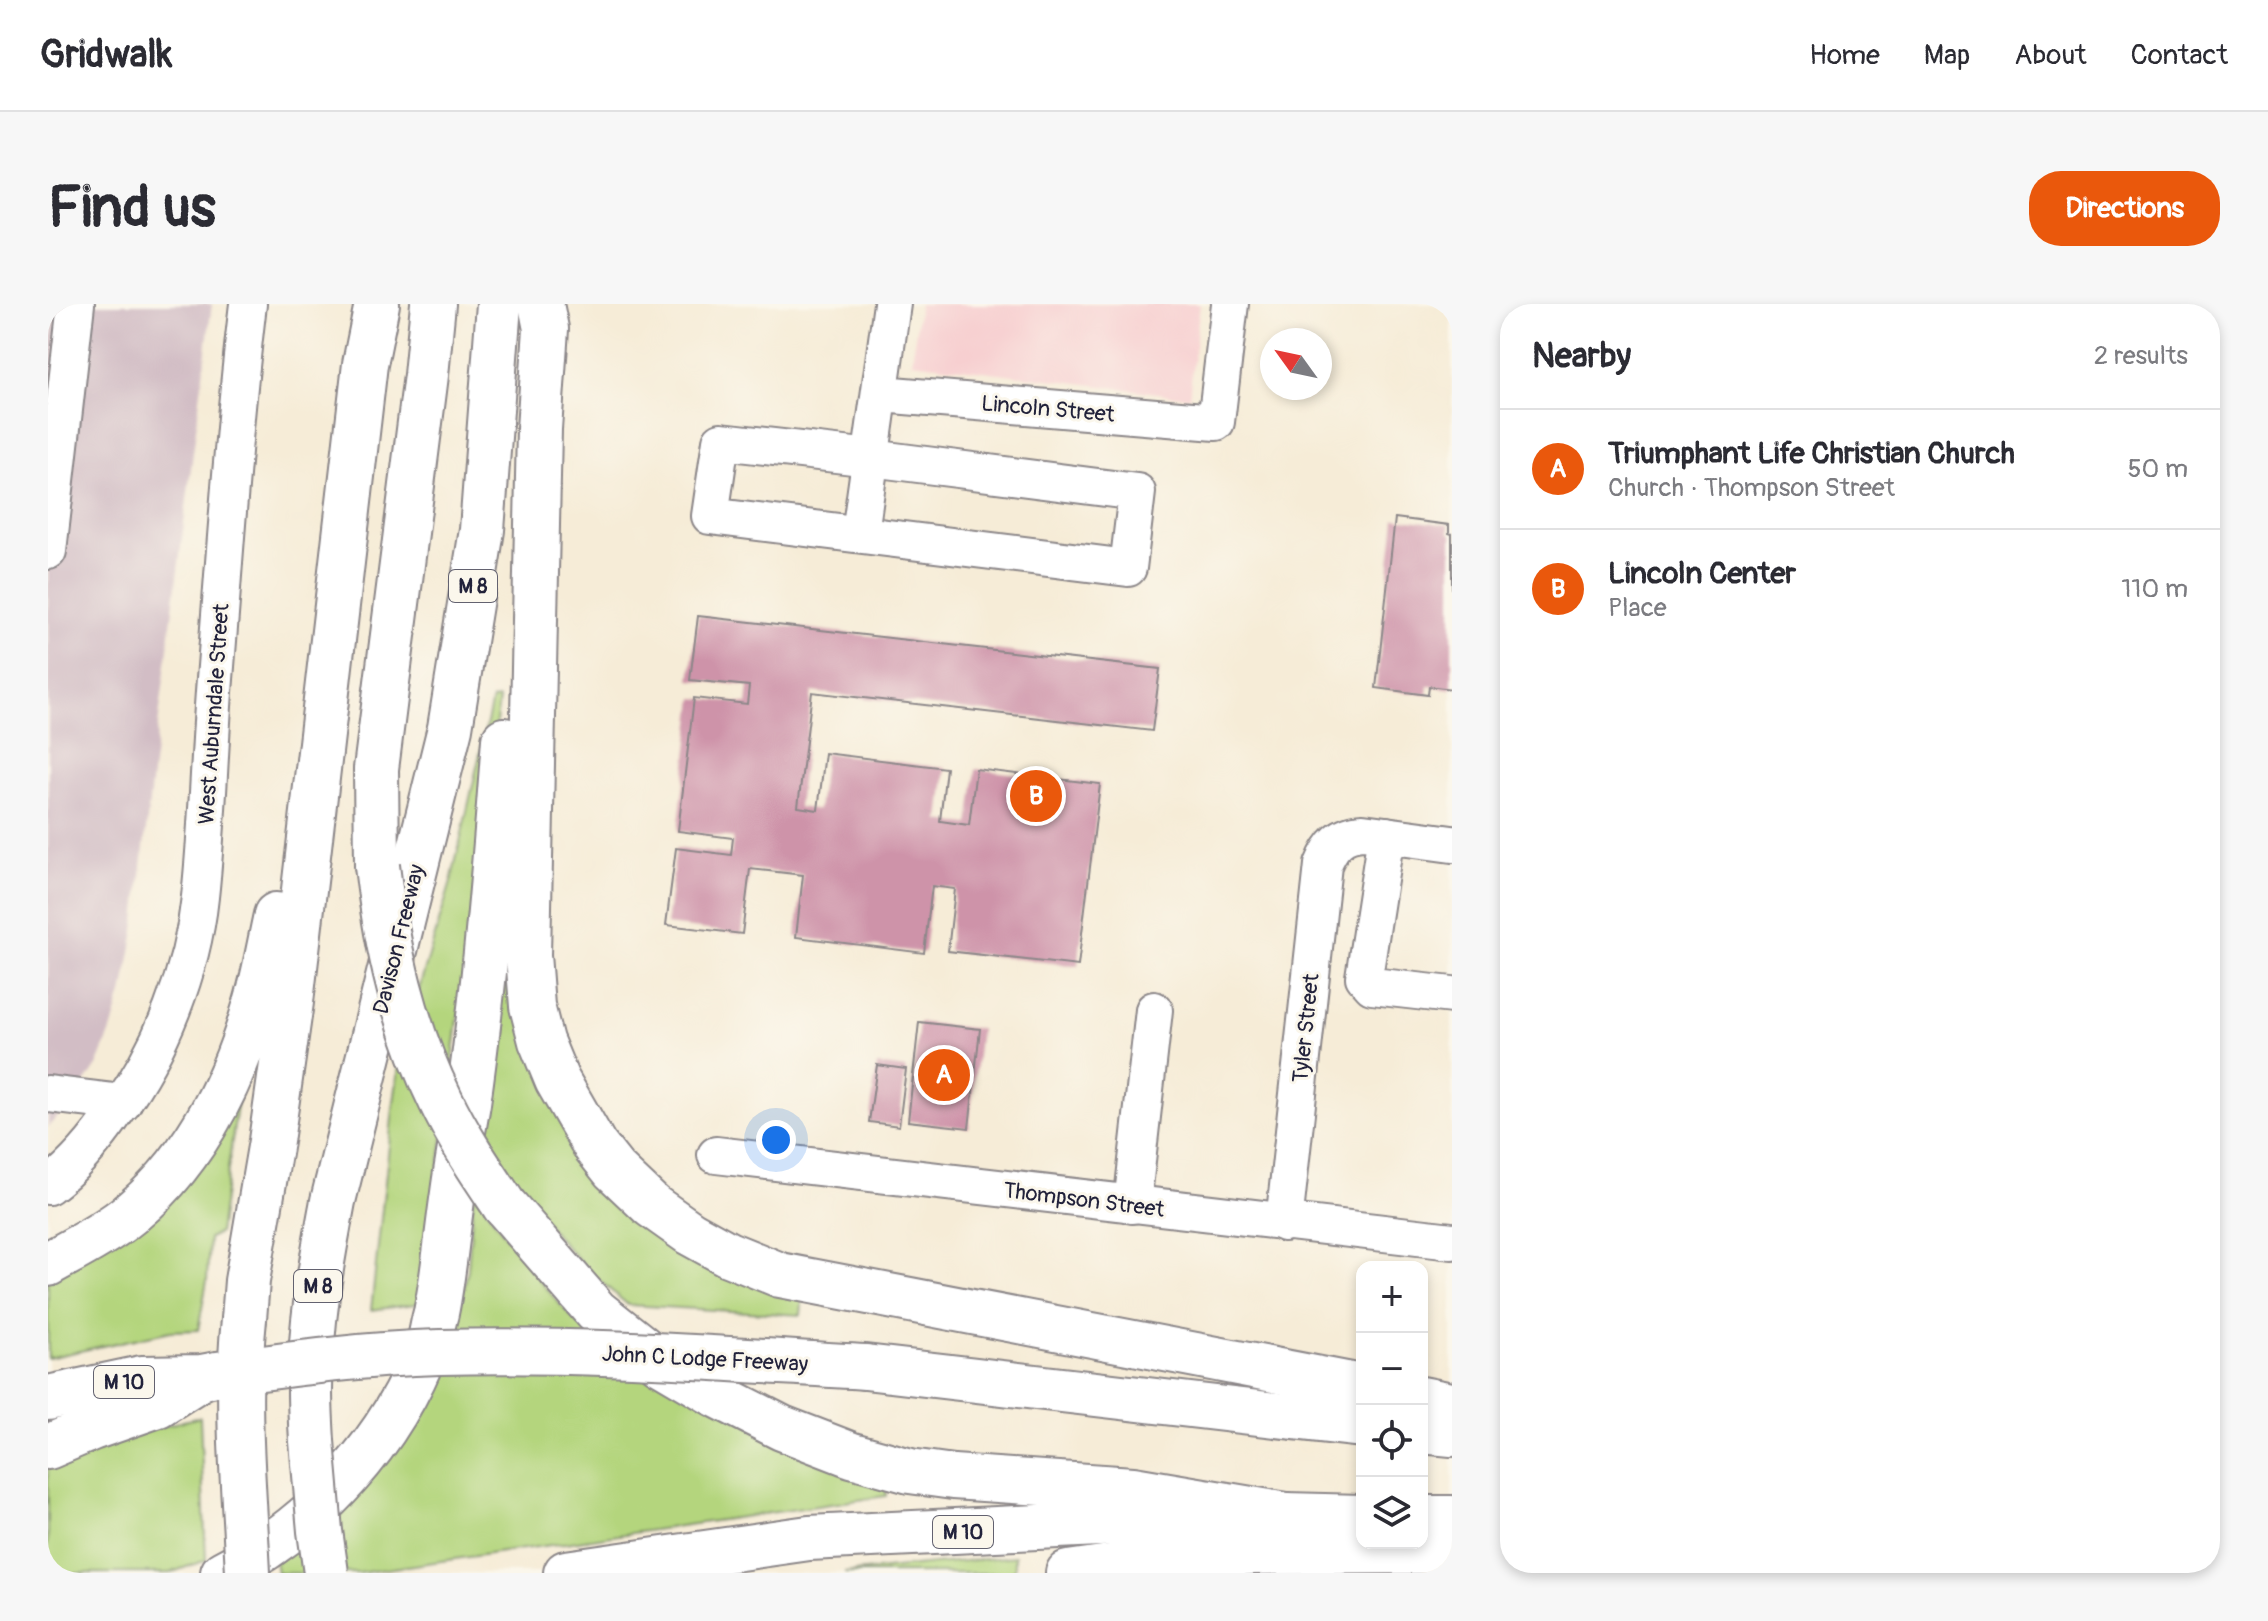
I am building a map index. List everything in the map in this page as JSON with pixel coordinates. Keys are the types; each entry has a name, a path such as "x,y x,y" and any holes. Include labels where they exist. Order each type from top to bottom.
{"highway":[{"path":"248,1573 239,1363 247,1281 291,1002 365,364 377,304"},
{"path":"433,304 376,769 377,866 396,982 419,1051 442,1103 504,1205 596,1311 659,1361 782,1428 852,1455 910,1471 953,1477 1133,1489 1286,1515"},
{"name":"Davison Freeway","path":"326,1573 310,1392 321,1265 333,1201 450,728 482,530 499,304"},
{"path":"540,304 546,329 539,429 529,968 532,1006 541,1041 557,1080 595,1146 614,1170 652,1206 690,1233 728,1254 780,1275 1356,1386"},
{"path":"223,1573 297,1525 330,1497 354,1470 390,1421 429,1340 444,1274 472,1070 494,867 530,326 540,304"},
{"path":"48,1264 122,1220 148,1198 179,1163 211,1115 235,1067 255,1009 289,858 315,803"},
{"name":"John C Lodge Freeway","path":"48,1398 142,1378 209,1376 323,1360 438,1352 514,1351 865,1367 1356,1424"},
{"path":"48,1447 158,1405 209,1376"},
{"path":"1428,1400 1452,1405"},
{"path":"1428,1432 1452,1434"},
{"name":"M 10","path":"566,1573 809,1538 1286,1515 1356,1517"},
{"path":"1428,1518 1452,1518"},
{"path":"1068,1573 1167,1559 1251,1552 1452,1551"}],"street":[{"path":"48,551 76,304"},
{"path":"860,533 892,304"},
{"name":"Lincoln Street","path":"881,394 1216,422 1230,304"},
{"name":"West Auburndale Street","path":"48,1186 82,1154 125,1100 155,1047 174,1004 190,947 200,899 215,678 247,311"},
{"path":"721,441 871,458 1137,492 1128,568 710,516 721,441"},
{"name":"Tyler Street","path":"1284,1223 1323,865 1339,839 1351,833 1386,835"},
{"path":"1452,844 1386,835 1364,977 1372,986 1452,995"},
{"path":"1132,1205 1154,1010"},
{"path":"48,1094 125,1100"},
{"name":"Thompson Street","path":"716,1155 1452,1241"}],"shaded area":[{"path":"48,304 212,304 135,930 125,983 98,1064 76,1097 48,1127"},
{"path":"919,304 1200,304 1189,397 912,362"}],"green space":[{"path":"499,699 422,1303 371,1310 402,1046 451,882 492,700"},
{"path":"506,925 592,1164 803,1293 801,1315 628,1305 593,1275 560,1240 483,1142"},
{"path":"238,1098 219,1233 209,1238 207,1281 198,1330 171,1331 48,1358 48,1277"},
{"path":"474,1190 522,1259 576,1322 886,1481 886,1496 359,1573 277,1573 275,1560 443,1363 468,1269"},
{"path":"200,1417 206,1560 170,1573 48,1573 48,1466 146,1430"},
{"path":"1015,1556 1015,1571 1009,1573 844,1573"}],"building":[{"path":"1395,518 1449,525 1449,533 1452,534 1452,689 1429,686 1428,695 1376,688"},
{"path":"698,616 1160,669 1152,731 812,692 798,807 818,810 825,753 946,768 940,821 969,825 976,769 1100,784 1078,966 948,951 955,889 932,886 924,953 796,937 803,875 750,869 742,934 666,925 676,848 731,855 733,838 678,831 694,698 747,704 749,686 690,680"},
{"path":"919,1022 980,1029 969,1128 908,1121"},
{"path":"877,1065 906,1069 899,1126 869,1122"}],"place":[{"name":"Lincoln Center","path":"1036,796"},
{"name":"Triumphant Life Christian Church","path":"944,1075"}]}
